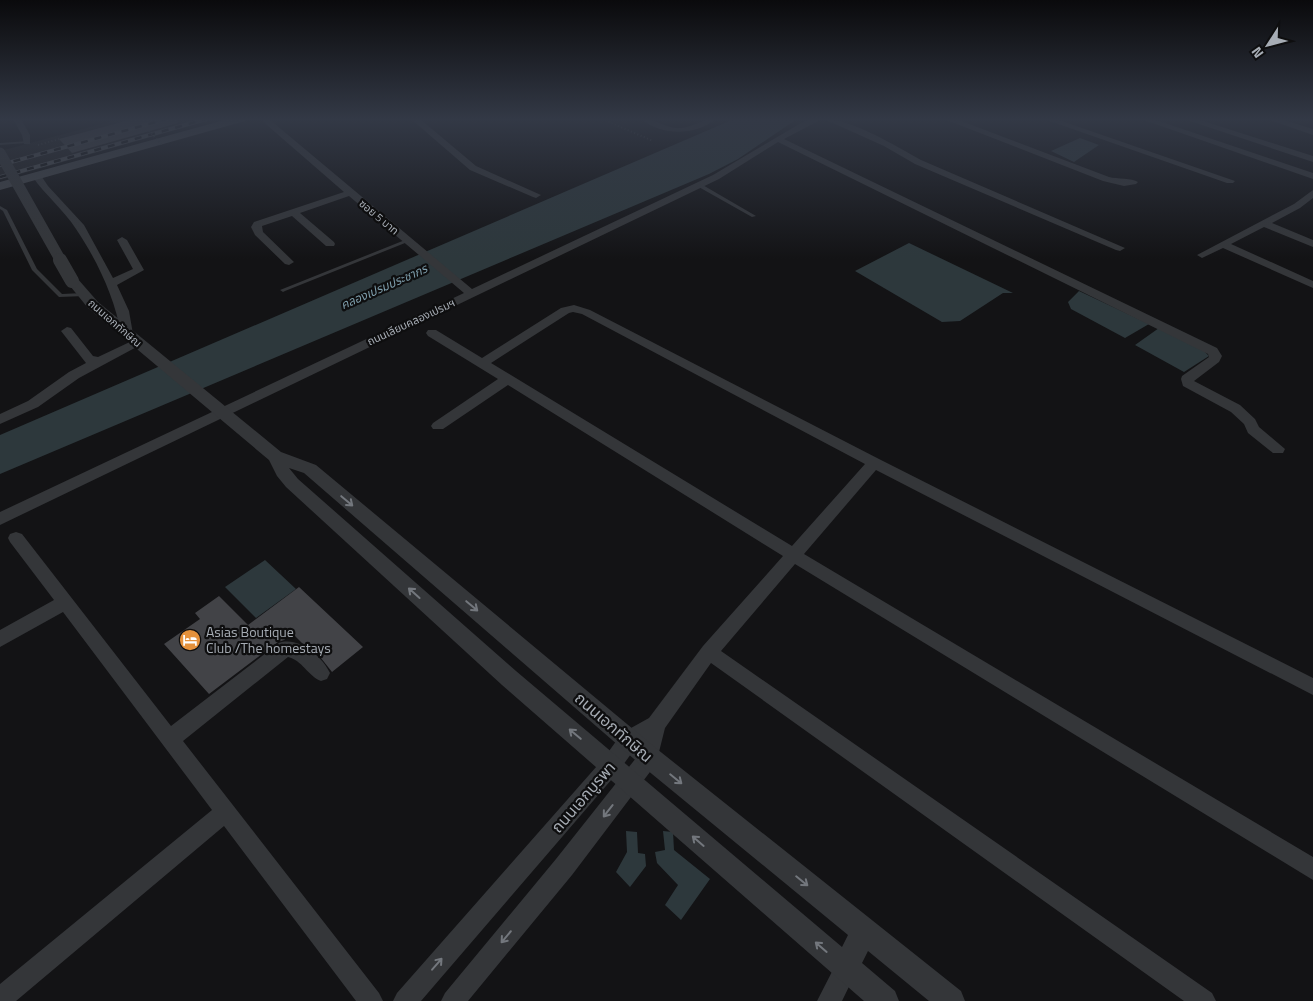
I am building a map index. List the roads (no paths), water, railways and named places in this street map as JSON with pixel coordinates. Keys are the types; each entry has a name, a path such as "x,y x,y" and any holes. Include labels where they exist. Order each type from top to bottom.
{"main road":[{"path":"0,186 74,166"}],"street":[{"name":"ถนนเอกทักษิณ","path":"7,166 72,281 83,295 275,456 310,470 649,757 951,1001"},
{"name":"ซอย 5 บาท","path":"318,166 407,241 469,290"},
{"path":"470,166 536,195"},
{"name":"ถนนเลียบคลองเปรมฯ","path":"0,519 469,290 699,185 737,166"},
{"path":"833,166 1213,351 1216,356 1215,359 1187,379 1188,383 1239,411 1252,422 1253,430 1278,449"},
{"path":"927,166 1120,248"},
{"path":"1071,166 1106,179 1124,183 1133,182"},
{"path":"1187,166 1230,180"},
{"path":"1283,166 1313,176"},
{"path":"0,418 33,404 132,338 111,284 80,227 45,188 37,176"},
{"path":"289,262 260,233 256,226 350,193"},
{"path":"1202,254 1300,204 1313,193"},
{"path":"1300,204 1313,209"},
{"path":"293,212 330,244"},
{"path":"1264,223 1313,244"},
{"path":"111,284 139,270 122,240"},
{"path":"1223,244 1313,284"},
{"path":"481,364 565,310 574,308 586,312 874,463 1313,687"},
{"path":"67,331 89,360 100,361"},
{"path":"432,333 792,554 1313,869"},
{"path":"438,426 508,379"},
{"name":"ถนนเอกทักษิณ","path":"275,456 283,472 292,483 509,678 885,1001"},
{"path":"656,724 708,652 792,554 874,463"},
{"path":"16,538 371,1001"},
{"path":"0,639 66,602"},
{"path":"171,738 285,649 292,649 301,654 321,673"},
{"path":"708,652 1204,1001"},
{"name":"ถนนเอกบูรพา","path":"405,1001 612,765 630,740 656,724"},
{"name":"ถนนเอกบูรพา","path":"452,1001 564,868 649,757 656,724"},
{"path":"0,999 225,812"},
{"path":"829,1001 864,930"}],"lane":[{"path":"699,185 754,216"},
{"path":"0,207 5,210 35,270 61,296 83,295"},
{"path":"283,290 407,241"}],"water":[{"name":"คลองเปรมประชากร","path":"625,166 725,166 0,474 0,435"},
{"path":"909,243 1013,293 1003,293 960,321 942,322 855,271"},
{"path":"1079,291 1149,324 1125,338 1071,309 1068,302"},
{"path":"1159,328 1202,349 1209,356 1184,372 1135,345"},
{"path":"265,560 296,589 256,618 225,587"},
{"path":"626,831 637,832 638,853 645,854 646,866 630,887 616,872 627,852"},
{"path":"663,831 673,832 674,850 710,879 681,920 665,905 678,885 657,863 655,852 665,850"}],"railway":[{"path":"0,177 40,166"}],"place":[{"name":"Asias Boutique Club /The homestays","path":"190,640"}]}
